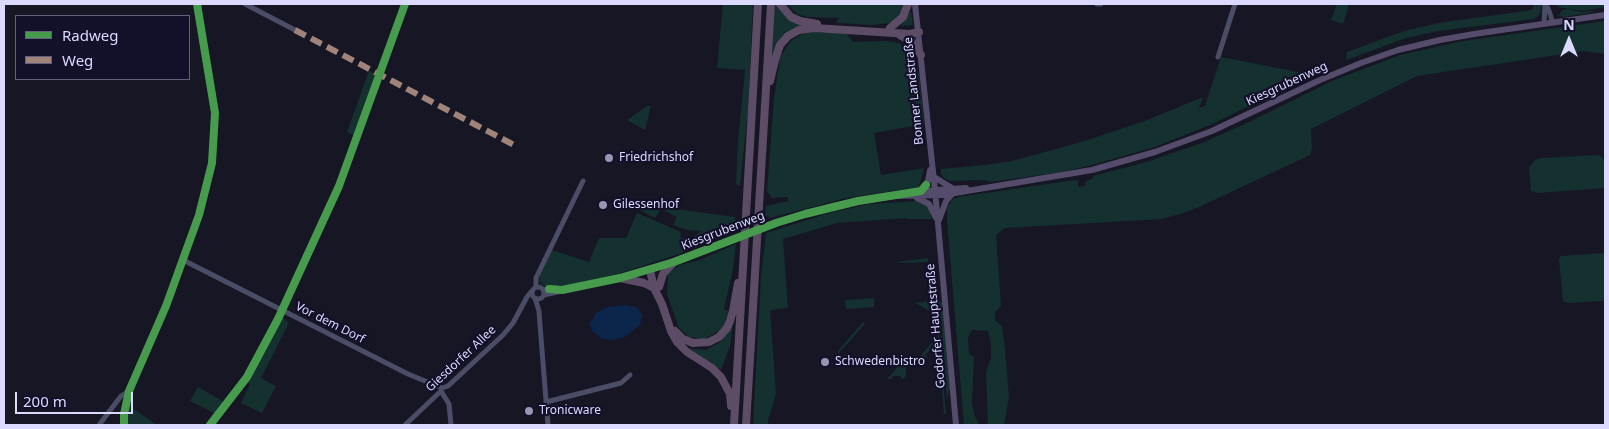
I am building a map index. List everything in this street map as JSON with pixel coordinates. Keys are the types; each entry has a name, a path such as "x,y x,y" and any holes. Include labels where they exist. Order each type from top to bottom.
{"highway":[{"path":"734,425 758,4"},
{"path":"746,425 771,4"},
{"path":"780,4 791,17 800,22 893,31 912,42 921,55"},
{"path":"893,31 904,18 908,4"},
{"path":"764,120 775,60 780,45 788,36 799,30 814,28 893,31 910,29 919,32"},
{"path":"668,321 678,335 688,342 704,344 718,337 727,328 733,310 744,249"},
{"path":"656,287 663,274 674,262"},
{"path":"650,270 671,331 678,342 687,352 712,368 726,385 730,394 734,425"},
{"path":"620,278 656,287"}],"main road":[{"name":"Bonner Landstraße","path":"916,4 935,193"},
{"name":"Kiesgrubenweg","path":"891,196 912,197 982,188 1055,178 1092,170 1155,152 1212,131 1320,80 1398,50 1474,34 1605,15"},
{"path":"921,191 928,181 932,162"},
{"path":"934,177 952,191 946,201 938,224"},
{"name":"Kiesgrubenweg","path":"650,270 724,242 832,206 921,191 935,193"},
{"name":"Godorfer Hauptstraße","path":"935,193 956,425"},
{"name":"Godorfer Hauptstraße","path":"912,197 924,200 929,204 938,224"}],"street":[{"path":"124,425 124,414 129,391 166,306 183,260 206,190 212,163 215,130 214,98 197,4"},
{"path":"245,4 295,30"},
{"path":"1218,57 1234,4"},
{"path":"1545,4 1552,23"},
{"path":"1544,24 1545,4"},
{"path":"539,312 543,294 536,286 536,278 583,181"},
{"name":"Vor dem Dorf","path":"183,260 442,390"},
{"name":"Kiesgrubenweg","path":"534,298 556,288 562,290 650,270"},
{"name":"Giesdorfer Allee","path":"406,425 503,335 536,286"},
{"path":"532,292 539,312 548,425"},
{"path":"523,303 534,298"},
{"path":"546,402 621,383 630,375"},
{"path":"442,390 449,404 451,425"},
{"path":"99,425 121,396 129,391"},
{"path":"210,425 234,395"}],"green space":[{"path":"723,4 753,4 748,110 740,186 736,184 745,70 717,68"},
{"path":"775,4 779,4 782,10 812,26 791,32 771,69"},
{"path":"787,4 906,4 902,15 891,23 872,25 838,23 836,21 840,18 807,17 797,14"},
{"path":"1337,4 1349,4 1343,24 1331,20"},
{"path":"1534,4 1541,4 1541,7 1540,14 1534,19 1438,31 1406,38 1346,60 1347,52 1401,32 1438,23 1532,10"},
{"path":"1555,4 1605,4 1605,7 1583,11 1558,7"},
{"path":"1562,10 1594,12 1564,17 1558,16"},
{"path":"911,11 913,25 901,26 901,25"},
{"path":"1605,21 1605,54 1584,51 1417,76 1311,129 1312,148 1310,155 1180,214 1162,219 1005,228 996,235 1001,306 995,312 995,320 1002,326 1009,397 1004,425 988,425 986,372 991,358 991,344 988,331 972,330 968,338 969,354 974,357 972,402 974,414 979,425 964,425 947,220 947,207 953,199 1075,180 1078,181 1078,187 1085,186 1086,181 1092,179 1093,176 1143,163 1202,143 1332,81 1400,55 1463,41"},
{"path":"813,32 846,33 853,42 886,41 899,43 905,49 910,56 911,66 919,74 924,124 874,133 881,175 924,168 919,187 846,198 770,218 765,215 766,206 788,201 788,197 772,198 767,191 774,99 780,57 790,42 802,34"},
{"path":"1221,57 1313,75 1210,125 1155,147 1092,165 1062,172 991,182 983,180 950,181 941,174 941,169 1012,161 1081,142 1145,121 1203,97 1199,108 1205,106"},
{"path":"369,71 378,75 355,136 347,132"},
{"path":"647,106 651,106 645,130 627,120"},
{"path":"1600,155 1605,162 1605,188 1537,193 1531,191 1529,167 1535,160"},
{"path":"917,201 926,204 932,219 906,218 837,223 783,239 788,308 770,310 776,394 768,425 753,425 761,276 766,233 826,214 869,204"},
{"path":"624,202 735,217 735,220 737,219 736,230 682,253 621,273 586,282 549,288 539,281 552,250 589,262 599,238 626,238 637,213 681,232 680,238 691,239 701,231 687,230 673,225 677,217 661,209 655,218"},
{"path":"736,244 733,269 724,309 728,311 724,326 714,334 703,339 689,337 679,328 667,294 668,274 679,265 697,261"},
{"path":"1605,253 1605,301 1568,303 1563,301 1559,259 1561,256"},
{"path":"928,258 928,262 895,262"},
{"path":"874,298 874,307 846,309 845,300"},
{"path":"929,301 929,307 935,319 939,332 946,414 944,414 937,326 930,311 915,303"},
{"path":"939,301 942,302 950,388 947,400 941,319 935,304"},
{"path":"281,316 289,323 261,378 276,386 262,413 241,403 250,384 245,381 265,351"},
{"path":"863,322 865,324 838,354 838,351"},
{"path":"733,323 730,346 721,370 688,348 706,350 722,341"},
{"path":"934,336 935,348 933,347 925,355 927,358 914,360 916,356 919,358 933,341 931,339"},
{"path":"904,360 906,376 901,379 901,376 892,376 892,379 887,379"},
{"path":"137,375 131,407 157,425 128,425 131,391"},
{"path":"198,387 226,403 216,414 190,401"}],"water":[{"path":"625,305 637,307 642,315 640,325 625,337 612,340 602,339 592,331 590,323 596,313 607,307"}],"marked path":[{"path":"295,30 516,146"}],"cycle path":[{"path":"124,425 124,414 129,391 166,306 199,215 212,163 215,113 197,4"},
{"path":"210,425 247,377 278,319 339,186 405,4"},
{"path":"549,289 562,290 620,278 674,262 776,223 805,214 858,201 921,191 926,185"}],"place":[{"name":"Friedrichshof","path":"609,158"},
{"name":"Gilessenhof","path":"603,205"},
{"name":"Schwedenbistro","path":"825,362"},
{"name":"Tronicware","path":"529,411"}]}
